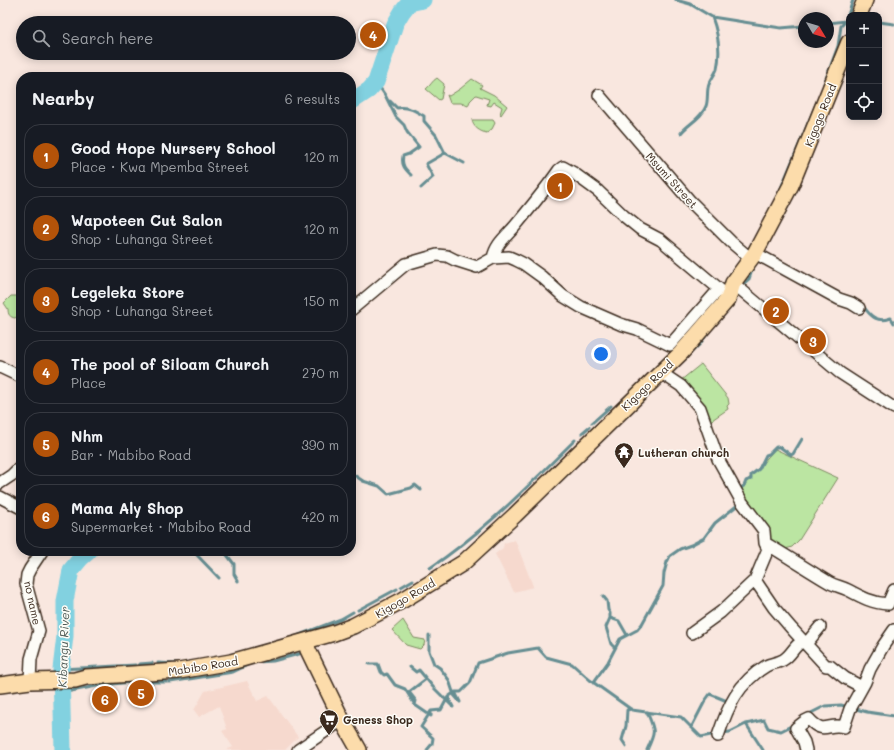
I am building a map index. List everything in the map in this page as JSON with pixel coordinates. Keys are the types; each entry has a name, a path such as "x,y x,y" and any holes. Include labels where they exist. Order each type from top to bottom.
{"main road":[{"path":"861,12 866,0"},
{"name":"Kigogo Road","path":"334,633 397,604 463,563 563,469 660,372 675,349 733,283 753,256 791,185 848,48"},
{"name":"Mabibo Road","path":"0,685 37,681 75,680 86,677 200,668 231,662 334,633"},
{"path":"306,641 308,650 342,720 360,750"}],"street":[{"name":"Msumi Street","path":"599,95 690,201 731,242 753,256 859,308"},
{"path":"493,258 495,249 516,226 559,170 563,167 598,191 640,229 662,240 723,294"},
{"path":"356,306 406,264 429,256 447,256 477,267 493,258 509,258 516,260 542,277 563,296 581,307 614,322 637,329 675,349"},
{"path":"733,283 840,373 894,408"},
{"path":"0,367 16,375"},
{"path":"660,372 681,386 700,408 718,459 742,502 764,530 765,543 768,549 755,580 721,612 692,633"},
{"path":"0,483 16,471"},
{"path":"0,497 16,505"},
{"path":"765,543 832,584 864,599 888,604 894,590"},
{"name":"no name","path":"37,681 31,659 39,631 26,584 27,575 39,556"},
{"path":"755,580 774,608 826,666 830,666 845,678 862,687"},
{"path":"718,736 731,702 746,682 765,666 784,660 796,646 804,643 820,627"},
{"path":"806,750 804,742 796,728 809,719 815,726 822,729 840,726 844,727 850,708 883,646 894,630"},
{"path":"298,750 342,720"}],"shaded area":[{"path":"515,540 533,587 514,592 495,554 503,548 504,543"},
{"path":"247,681 257,701 268,696 298,737 285,750 226,750 233,747 222,731 227,729 219,706 199,717 194,710 205,691"}],"green space":[{"path":"437,78 444,84 441,99 439,100 426,89"},
{"path":"472,79 482,85 480,88 494,95 507,106 501,115 502,107 494,102 491,106 487,105 489,99 476,95 470,101 468,106 461,103 450,103 447,95 449,96 460,89"},
{"path":"472,120 493,120 495,123 492,129 487,133 477,129"},
{"path":"11,296 16,296 16,317 12,317 8,313 8,309 4,303"},
{"path":"701,364 728,398 729,404 727,406 728,409 709,422 680,381"},
{"path":"775,449 838,478 799,540 792,547 782,550 767,540 738,491"},
{"path":"403,620 414,638 425,640 424,645 420,649 406,645 392,630"}],"waterway":[{"name":"Kibangu River","path":"356,99 369,90 376,82 395,24 402,12 409,3 423,0"},
{"path":"676,0 690,4 712,17 781,28 798,27"},
{"path":"824,84 838,46 841,26 846,21 853,0"},
{"path":"681,133 704,110 707,102 709,85 717,69 719,56 718,42 712,17"},
{"path":"834,22 846,21"},
{"path":"882,22 894,24"},
{"path":"376,82 385,95 396,117 404,125 407,132 419,147 403,156 404,167 411,175"},
{"path":"390,101 397,108 408,108 424,116 424,121 436,135 445,153 464,163"},
{"path":"781,188 816,104"},
{"path":"421,188 433,177 426,164 445,153"},
{"path":"740,287 749,279 753,267"},
{"path":"864,307 869,314 875,318 882,320 891,318 894,323"},
{"path":"671,372 699,345 707,334"},
{"path":"592,423 611,406"},
{"path":"582,433 589,427"},
{"path":"740,492 746,481 751,479 751,475 759,469 766,455 776,447 780,447 791,455 802,439"},
{"path":"430,568 487,524 575,440"},
{"path":"356,476 363,481 379,486 388,494 411,488 415,485 421,490"},
{"path":"593,683 608,662 620,639 637,630 642,624 663,586 664,573 670,556 680,549 704,538 715,523 739,504"},
{"name":"Kibangu River","path":"63,750 61,669 65,636 65,601 71,570 83,556"},
{"path":"198,556 219,578"},
{"path":"228,556 234,564 234,574 238,581"},
{"path":"401,587 413,580"},
{"path":"358,610 397,589"},
{"path":"603,596 607,601 608,610 610,613 610,618 606,627 611,644 615,648"},
{"path":"294,637 341,619 353,612"},
{"path":"610,618 619,621 627,635"},
{"path":"429,635 429,651 434,664 440,668 449,680 454,695 460,702 455,692"},
{"path":"427,750 432,744 433,738 421,727 431,711 441,710 448,697 455,692 461,692 470,683 478,663 508,653 538,648 546,657 572,664 590,680 632,710 681,717 701,737 716,734"},
{"path":"257,662 273,661 299,654"},
{"path":"139,664 152,663"},
{"path":"158,663 176,664"},
{"path":"170,682 233,672 252,663"},
{"path":"369,664 378,664 384,675 387,674 395,685 405,689 415,705 431,716 431,712"},
{"path":"61,669 135,665"},
{"path":"410,667 416,672 419,670 453,707 448,697"},
{"path":"415,705 416,701 409,692 426,679"},
{"path":"61,693 102,685 133,682 167,682"},
{"path":"691,728 710,694 727,701"},
{"path":"807,715 825,706 841,705 867,712 894,716"},
{"path":"626,746 622,740 626,726 627,710 631,709"},
{"path":"647,750 653,735 653,727 648,712"},
{"path":"722,733 730,732 746,724 764,720 768,728 781,731 793,725"},
{"path":"746,724 763,750"}],"place":[{"name":"The pool of Siloam Church","path":"373,35"},
{"name":"Good Hope Nursery School","path":"560,186"},
{"name":"Wapoteen Cut Salon","path":"776,311"},
{"name":"Legeleka Store","path":"813,341"},
{"name":"Lutheran church","path":"624,469"},
{"name":"Nhm","path":"141,693"},
{"name":"Mama Aly Shop","path":"105,699"},
{"name":"Geness Shop","path":"329,736"}]}
